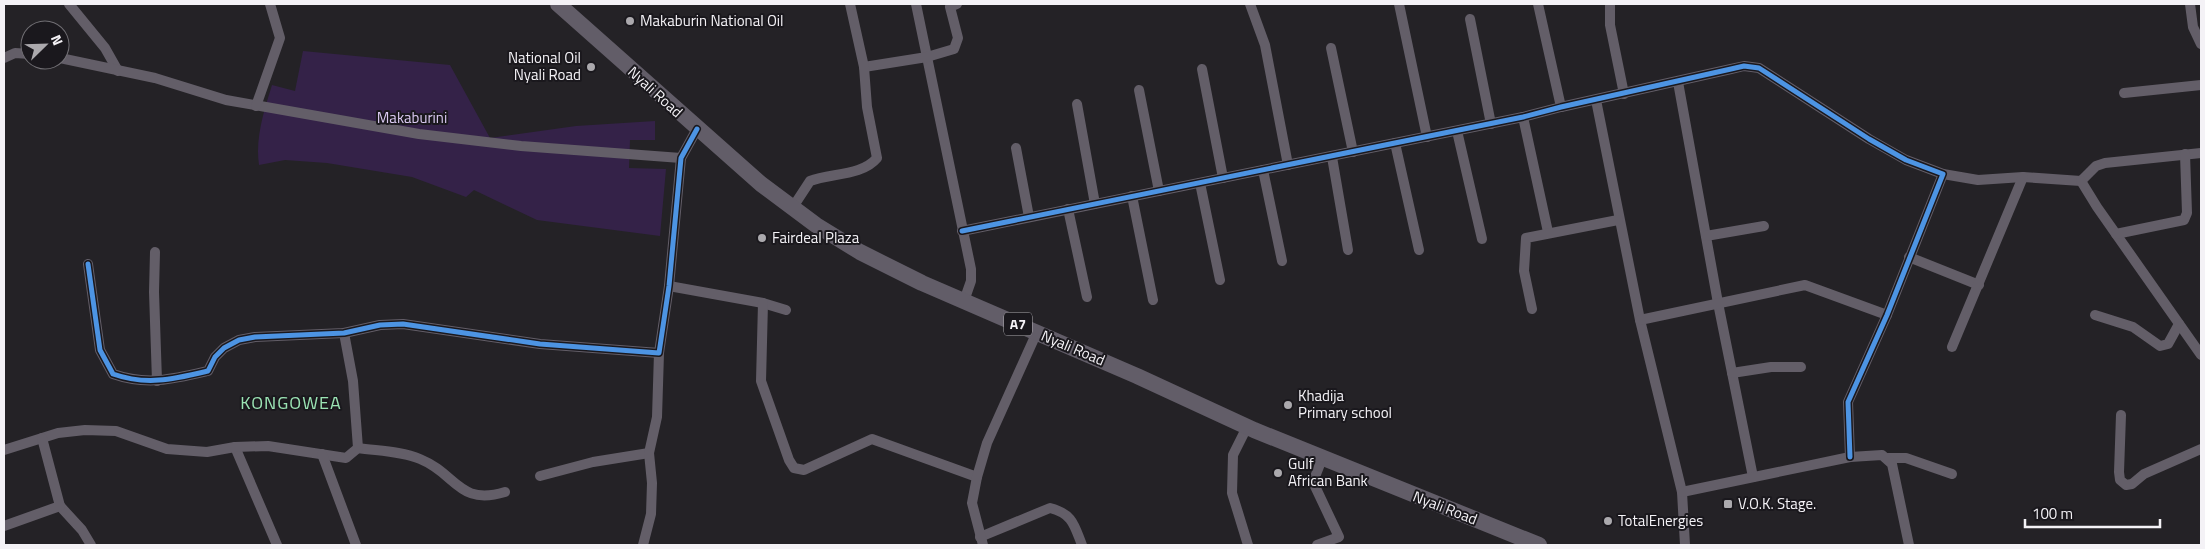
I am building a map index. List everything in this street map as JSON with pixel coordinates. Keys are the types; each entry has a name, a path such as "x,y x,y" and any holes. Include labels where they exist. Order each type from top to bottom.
{"highway":[{"name":"Nyali Road","path":"558,4 761,184 816,225 860,252 922,283 1138,376 1248,427 1539,545"}],"street":[{"path":"69,4 105,48 118,71"},
{"path":"256,106 280,38 270,4"},
{"path":"793,207 810,182 862,169 871,165 877,158 867,107 864,67 850,4"},
{"path":"916,4 971,269 971,281 964,301"},
{"path":"864,67 927,57 954,50 958,38 950,7 957,4"},
{"path":"1250,4 1265,45 1288,165"},
{"path":"1399,4 1427,137"},
{"path":"1538,4 1561,107"},
{"path":"1610,4 1610,25 1624,94"},
{"path":"2190,4 2193,28 2201,44"},
{"path":"1470,19 1491,124"},
{"path":"1331,48 1353,152"},
{"path":"4,58 15,53 20,53"},
{"path":"70,60 155,78 226,100 466,140 681,158"},
{"path":"962,231 1491,124 1744,66 1758,68 1869,139 1906,160 1943,174 1978,180 2023,177 2081,181 2096,166 2105,163 2201,153"},
{"path":"1202,69 1223,178"},
{"path":"1678,82 1718,303 1753,477"},
{"path":"2124,93 2201,85"},
{"path":"1138,90 1159,191"},
{"path":"1596,100 1618,220 1682,492 1685,545"},
{"path":"1077,104 1095,204"},
{"path":"1523,117 1548,232"},
{"path":"643,545 651,514 652,483 649,453 657,417 659,353 669,286 681,158 697,129"},
{"path":"1457,131 1482,239"},
{"path":"1395,143 1419,250"},
{"path":"1016,148 1029,217"},
{"path":"2116,234 2184,220 2186,213 2185,154"},
{"path":"1332,157 1348,250"},
{"path":"1263,170 1282,261"},
{"path":"1850,457 1848,402 1887,315 1943,174"},
{"path":"1952,347 2023,177"},
{"path":"2081,181 2201,355"},
{"path":"1200,183 1220,280"},
{"path":"1132,196 1152,300"},
{"path":"1068,209 1087,297"},
{"path":"1532,309 1524,271 1526,238 1548,232 1618,220"},
{"path":"1706,236 1764,226"},
{"path":"155,252 154,292 157,381"},
{"path":"1909,257 1979,284"},
{"path":"88,264 100,350 107,366 113,374 126,379 144,382 208,371 215,357 224,348 239,340 344,333 380,325 403,324 540,344 659,353"},
{"path":"1640,320 1806,285 1887,315"},
{"path":"669,286 763,303 786,310"},
{"path":"763,303 761,381 788,460 794,468 804,470 872,439 977,477"},
{"path":"2095,315 2133,327 2160,346 2168,344 2179,324"},
{"path":"1037,332 986,444 972,503 982,541 1050,508 1060,510 1071,519 1082,545"},
{"path":"344,333 353,380 358,448"},
{"path":"1732,373 1771,367 1800,367"},
{"path":"2121,415 2119,472 2120,480 2126,484 2132,484 2144,474 2201,449"},
{"path":"1248,427 1233,455 1232,493 1248,545"},
{"path":"4,450 58,433 85,430 116,431 167,449 207,452 235,447 268,446 346,458 358,448 420,459 446,474 463,491 482,496 504,492"},
{"path":"42,438 60,506 82,530 91,545"},
{"path":"235,447 277,545"},
{"path":"540,476 594,462 649,453"},
{"path":"322,454 356,545"},
{"path":"1682,492 1850,457 1882,456 1887,458 1906,458 1952,474"},
{"path":"1317,545 1341,541 1313,482 1322,458"},
{"path":"1887,458 1892,464 1909,545"},
{"path":"4,526 60,506"}],"green space":[{"name":"Makaburini","path":"303,51 450,65 490,138 576,126 655,121 655,140 630,140 629,168 666,169 660,236 537,220 474,190 466,197 412,177 327,163 285,160 259,165 259,135 272,85 295,91"}],"cycle path":[{"path":"962,231 1523,117 1744,66 1759,68 1869,139 1906,160 1943,174 1887,315 1848,402 1850,457"},
{"path":"88,264 100,350 113,374 137,380 172,379 208,371 215,357 224,348 239,340 255,337 344,333 380,325 403,324 540,344 659,353 669,286 681,158 697,129"}],"place":[{"name":"Makaburin National Oil","path":"630,21"},
{"name":"National Oil Nyali Road","path":"591,67"},
{"name":"Fairdeal Plaza","path":"762,238"},
{"name":"Khadija Primary school","path":"1288,405"},
{"name":"Gulf African Bank","path":"1278,473"},
{"name":"V.O.K. Stage.","path":"1728,504"},
{"name":"TotalEnergies","path":"1608,521"}],"district":[{"name":"KONGOWEA","path":"291,403"}]}
